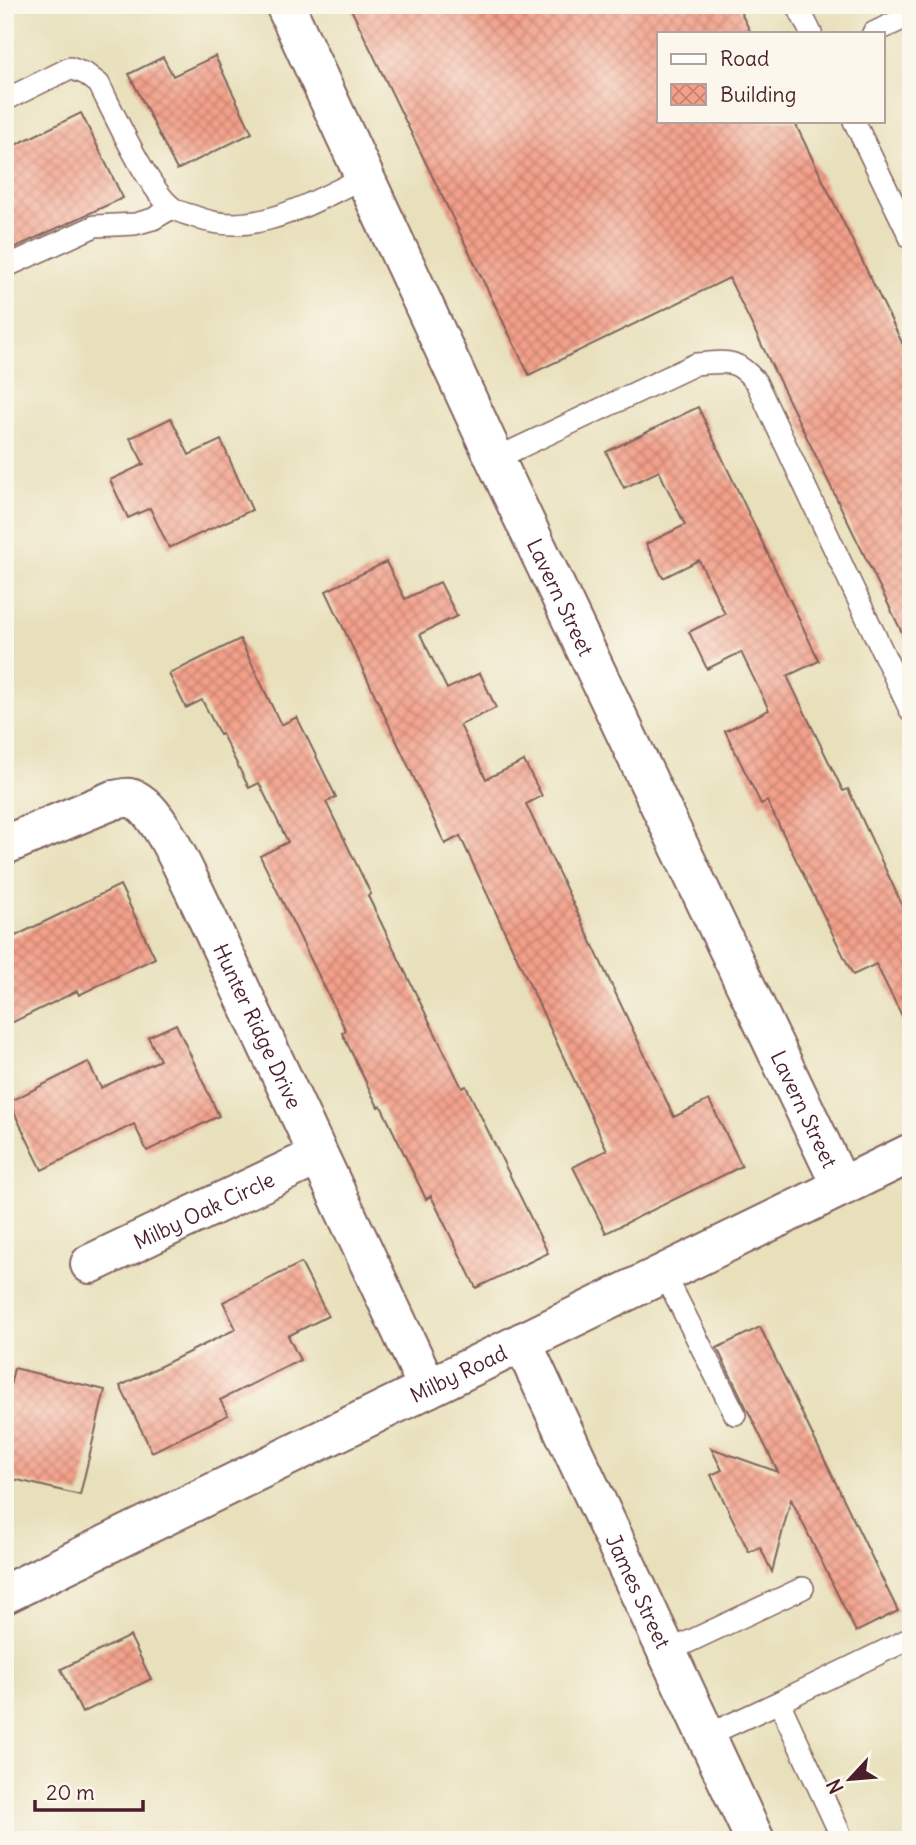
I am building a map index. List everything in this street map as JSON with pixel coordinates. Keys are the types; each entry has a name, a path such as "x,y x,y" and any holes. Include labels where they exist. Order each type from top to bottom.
{"street":[{"name":"Lavern Street","path":"285,5 495,459 841,1186"},
{"name":"Hunter Ridge Drive","path":"5,845 113,800 130,798 141,803 169,842 428,1388"},
{"name":"Milby Road","path":"5,1594 911,1153"},
{"name":"Milby Oak Circle","path":"90,1264 318,1156"},
{"name":"James Street","path":"522,1342 755,1840"}],"lane":[{"path":"797,5 810,32"},
{"path":"875,32 911,15"},
{"path":"5,100 70,68 86,74 99,84 151,182 172,208 208,222 236,225 256,222 293,211 365,177"},
{"path":"855,122 908,228"},
{"path":"5,267 95,226 135,224 153,219 172,208"},
{"path":"495,459 696,364 727,362 743,367 756,382 911,712"},
{"path":"664,1273 735,1414"},
{"path":"667,1652 803,1588"},
{"path":"706,1735 911,1638"},
{"path":"779,1702 843,1840"}],"building":[{"path":"349,5 737,5 750,32 657,32 657,122 794,122 911,361 911,651 729,278 529,375"},
{"path":"215,56 252,133 177,170 129,74 163,57 173,76"},
{"path":"81,113 123,198 5,252 5,150"},
{"path":"698,407 819,661 787,676 843,791 848,789 911,924 911,1034 876,964 853,975 767,801 761,804 725,731 769,710 741,652 707,669 689,632 725,614 699,560 663,578 646,544 685,525 659,471 624,488 606,452"},
{"path":"171,418 189,455 221,440 252,510 169,548 150,508 128,518 110,480 144,464 130,438"},
{"path":"386,562 405,599 440,582 457,616 420,634 447,689 480,673 496,708 460,725 486,779 524,761 542,796 526,804 674,1117 709,1100 742,1166 606,1233 573,1167 607,1150 460,836 445,844 326,591"},
{"path":"240,639 281,725 297,717 336,797 326,802 371,894 368,896 462,1088 466,1086 548,1253 476,1288 431,1196 426,1199 381,1106 378,1107 342,1033 346,1031 260,856 288,842 259,783 249,788 202,700 186,708 169,674"},
{"path":"120,885 155,958 79,995 77,991 5,1026 5,941"},
{"path":"176,1024 219,1116 147,1151 134,1124 42,1170 9,1102 88,1062 101,1088 160,1060 148,1037"},
{"path":"301,1263 328,1316 288,1336 300,1360 220,1400 228,1415 152,1452 120,1386 236,1329 223,1302"},
{"path":"760,1327 898,1611 856,1632 791,1499 772,1572 760,1547 749,1552 711,1475 722,1470 711,1448 778,1472 717,1348"},
{"path":"14,1368 105,1390 80,1495 5,1477 5,1408"},
{"path":"130,1636 151,1679 82,1713 61,1669"}]}
